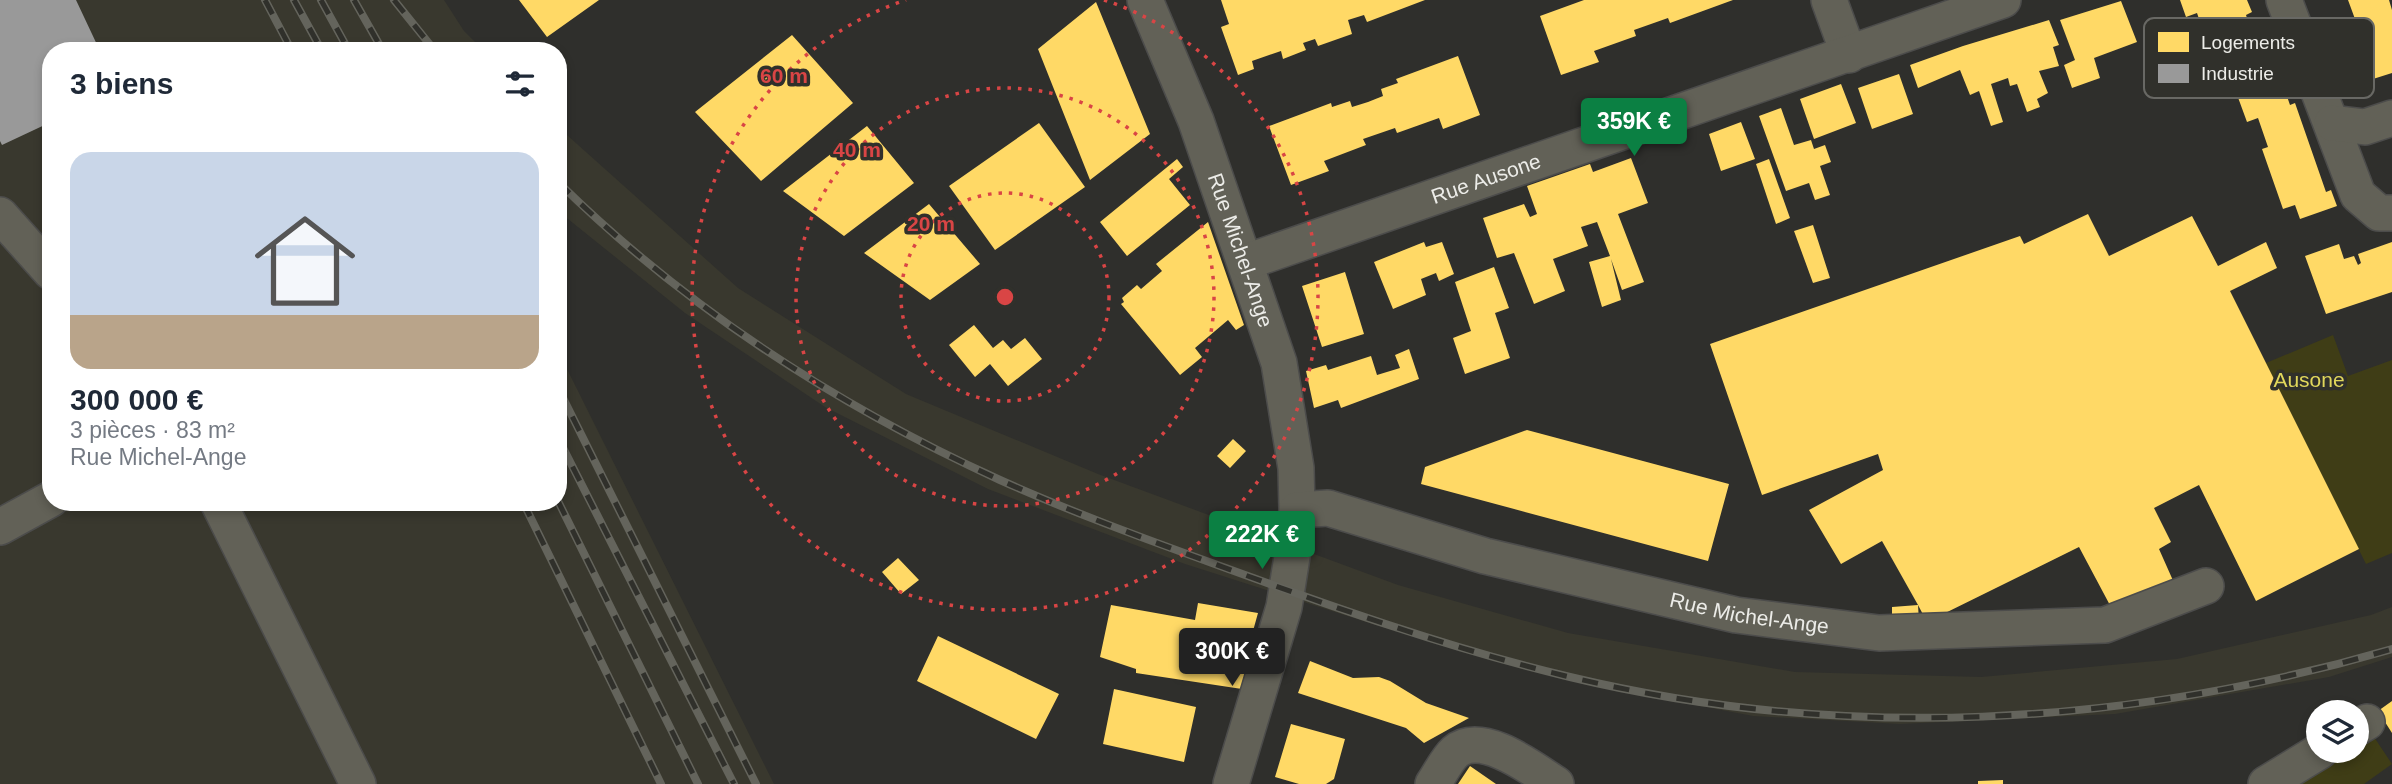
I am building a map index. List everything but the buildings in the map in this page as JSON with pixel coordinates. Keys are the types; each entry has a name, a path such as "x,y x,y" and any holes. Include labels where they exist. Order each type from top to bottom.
{"street":[{"name":"Rue Michel-Ange","path":"1145,0 1196,121 1247,262 1279,363 1296,468 1297,510 1284,607 1231,784"},
{"path":"1829,0 1849,55"},
{"name":"Rue Ausone","path":"1247,262 2003,0"},
{"path":"2284,0 2291,18"},
{"path":"2322,98 2358,195 2379,213 2392,213"},
{"path":"2332,124 2365,127 2392,118"},
{"path":"0,215 42,262"},
{"path":"0,527 42,504"},
{"name":"Rue Michel-Ange","path":"1297,510 1328,508 1485,556 1736,615 1879,633 2105,625 2206,586"},
{"path":"222,511 358,784"},
{"path":"1433,784 1456,751 1476,745 1505,751 1556,784"},
{"path":"2266,784 2306,760"}],"shaded area":[{"path":"0,0 444,0 464,31 475,42 42,42 42,511 567,511 567,369 774,784 0,784"},
{"path":"567,135 738,288 906,394 1098,474 1398,585 1568,633 1795,672 1981,677 2177,659 2371,615 2392,607 2392,657 2329,677 2115,714 1900,724 1753,716 1576,682 1382,627 1185,564 988,489 825,407 685,313 567,218"}],"green space":[{"name":"Ausone","path":"2333,335 2348,376 2392,360 2392,553 2366,564 2266,363"},
{"path":"2374,737 2392,764 2364,784 2291,784 2329,763 2369,763 2369,740"}],"railway":[{"path":"265,0 287,42"},
{"path":"294,0 317,42"},
{"path":"321,0 344,42"},
{"path":"354,0 378,42"},
{"path":"394,0 428,42"},
{"path":"567,190 607,228 711,312 822,386 940,451 1078,513 1158,543 1390,625 1524,666 1672,698 1776,711 1879,717 1983,717 2086,709 2189,695 2291,675 2392,649"},
{"path":"567,406 756,784"},
{"path":"567,456 734,784"},
{"path":"527,511 661,784"},
{"path":"563,511 698,784"}]}
